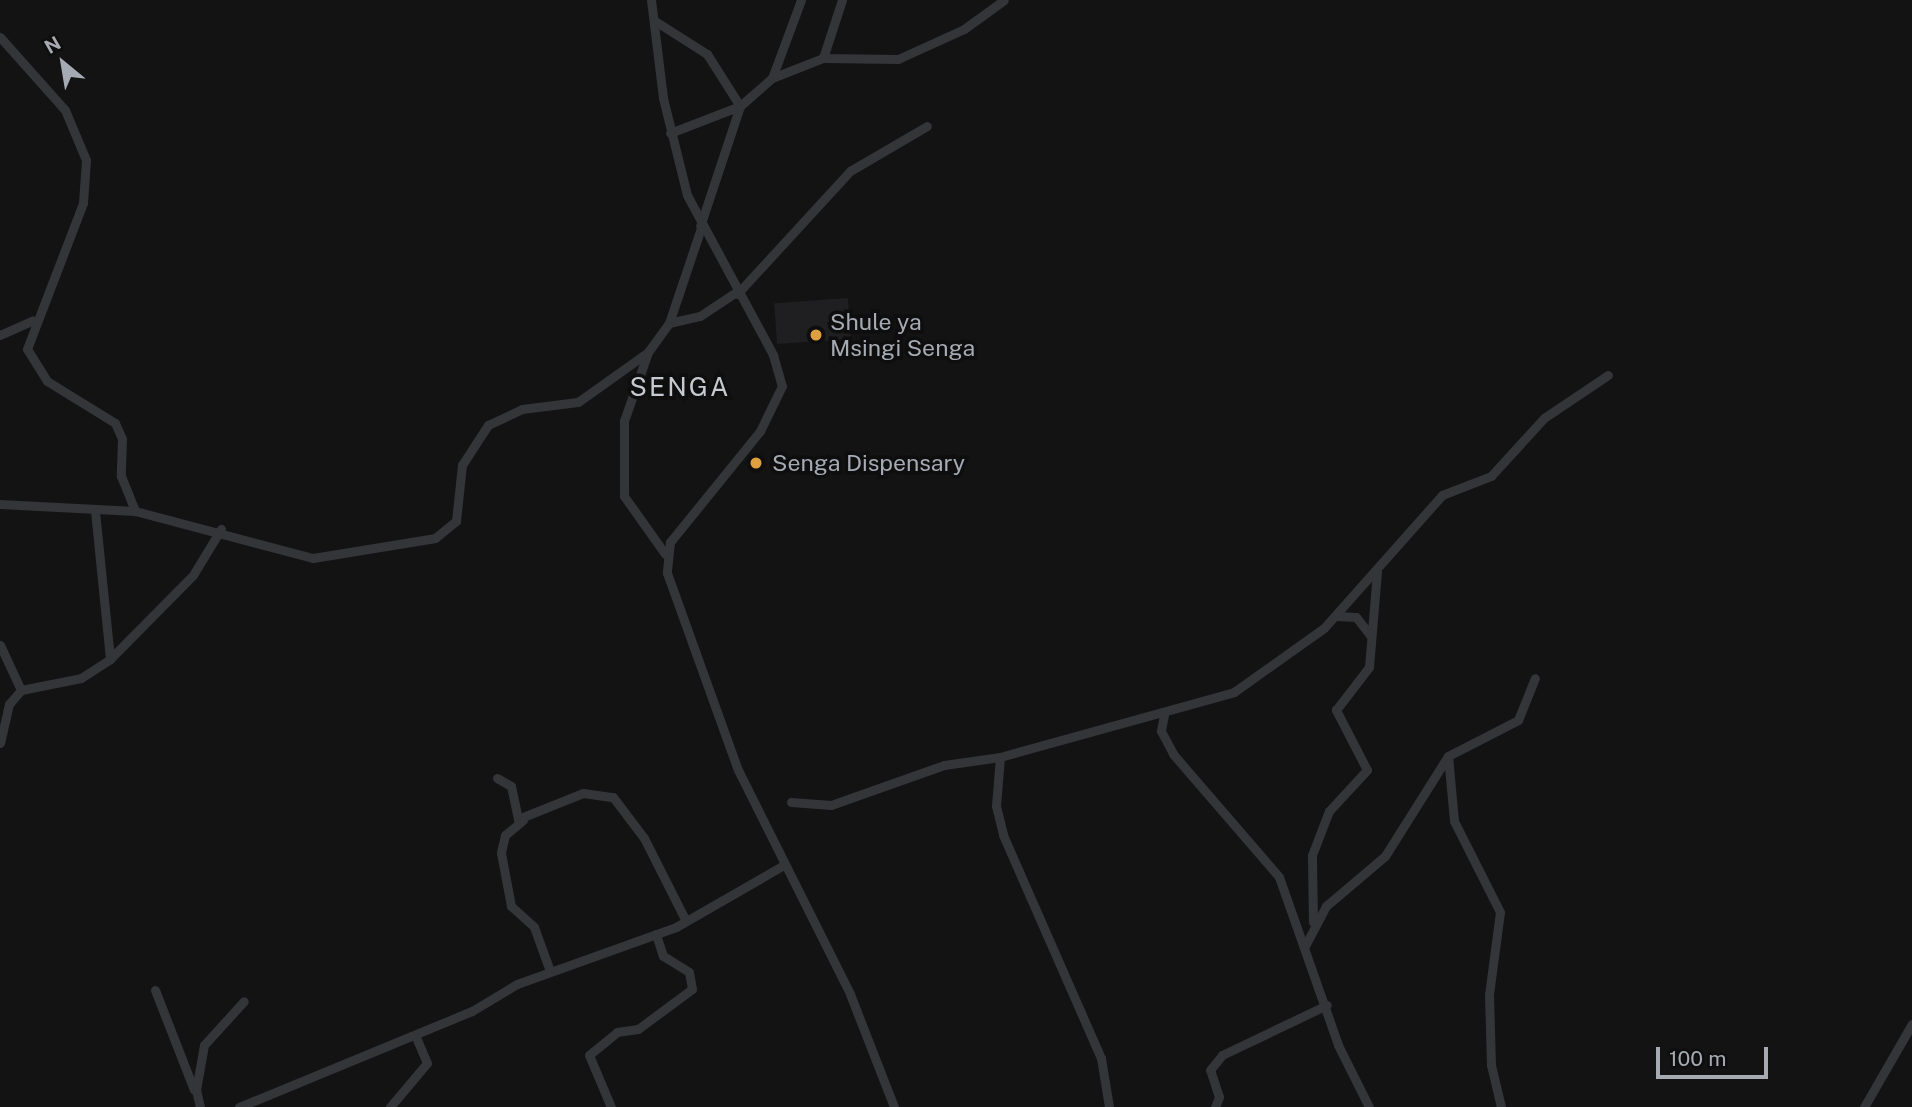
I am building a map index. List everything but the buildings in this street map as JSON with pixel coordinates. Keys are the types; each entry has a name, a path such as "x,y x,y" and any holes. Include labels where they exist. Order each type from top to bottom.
{"street":[{"path":"652,0 670,133 701,227 777,363 779,396 760,431 665,554"},
{"path":"772,78 801,0"},
{"path":"823,58 842,0"},
{"path":"670,133 740,106 772,78 823,58 898,58 964,29 1004,0"},
{"path":"654,21 707,54 740,106"},
{"path":"0,37 65,110 86,160 87,184 67,251 33,320 27,349 41,375 120,431 121,476 135,511"},
{"path":"740,106 669,323 648,352 624,421 624,496 665,554 728,742 784,865 850,994 894,1107"},
{"path":"669,323 700,316 737,293 850,171 927,126"},
{"path":"0,335 33,320"},
{"path":"0,503 95,511 135,511 221,529 313,558 435,538 456,521 462,465 488,425 522,409 578,402 648,352"},
{"path":"791,802 831,805 944,765 1000,757 1102,724 1164,715 1251,682 1336,616 1442,495 1491,476 1544,418 1608,375"},
{"path":"95,511 110,659"},
{"path":"0,743 9,704 21,690 81,678 110,659 193,575 221,529"},
{"path":"1305,948 1313,922 1312,855 1329,811 1367,771 1336,710 1366,677 1377,571"},
{"path":"1336,616 1374,612"},
{"path":"1349,616 1370,635"},
{"path":"0,645 21,690"},
{"path":"1313,922 1385,856 1448,756 1518,720 1535,678"},
{"path":"1164,715 1161,731 1174,754 1279,877 1327,1005 1338,1045 1369,1107"},
{"path":"1448,756 1454,821 1500,912 1489,994 1491,1065 1501,1107"},
{"path":"1000,757 996,806 1003,835 1101,1058 1109,1107"},
{"path":"497,778 511,786 513,812 523,820"},
{"path":"550,971 534,927 511,905 501,853 505,835 523,820 583,793 613,797 644,838 686,921"},
{"path":"239,1107 415,1035 550,971 686,921 784,865"},
{"path":"611,1107 589,1055 617,1031 638,1029 692,989 689,972 663,957 656,934"},
{"path":"155,990 201,1107"},
{"path":"196,1095 207,1038 244,1001"},
{"path":"1215,1107 1219,1097 1210,1070 1218,1058 1327,1005"},
{"path":"1864,1107 1912,1024"},
{"path":"390,1107 427,1063 415,1035"}],"shaded area":[{"path":"848,298 851,339 777,344 774,303"}],"place":[{"name":"Shule ya Msingi Senga","path":"816,335"},
{"name":"Senga Dispensary","path":"756,463"}],"district":[{"name":"SENGA","path":"680,387"}]}
